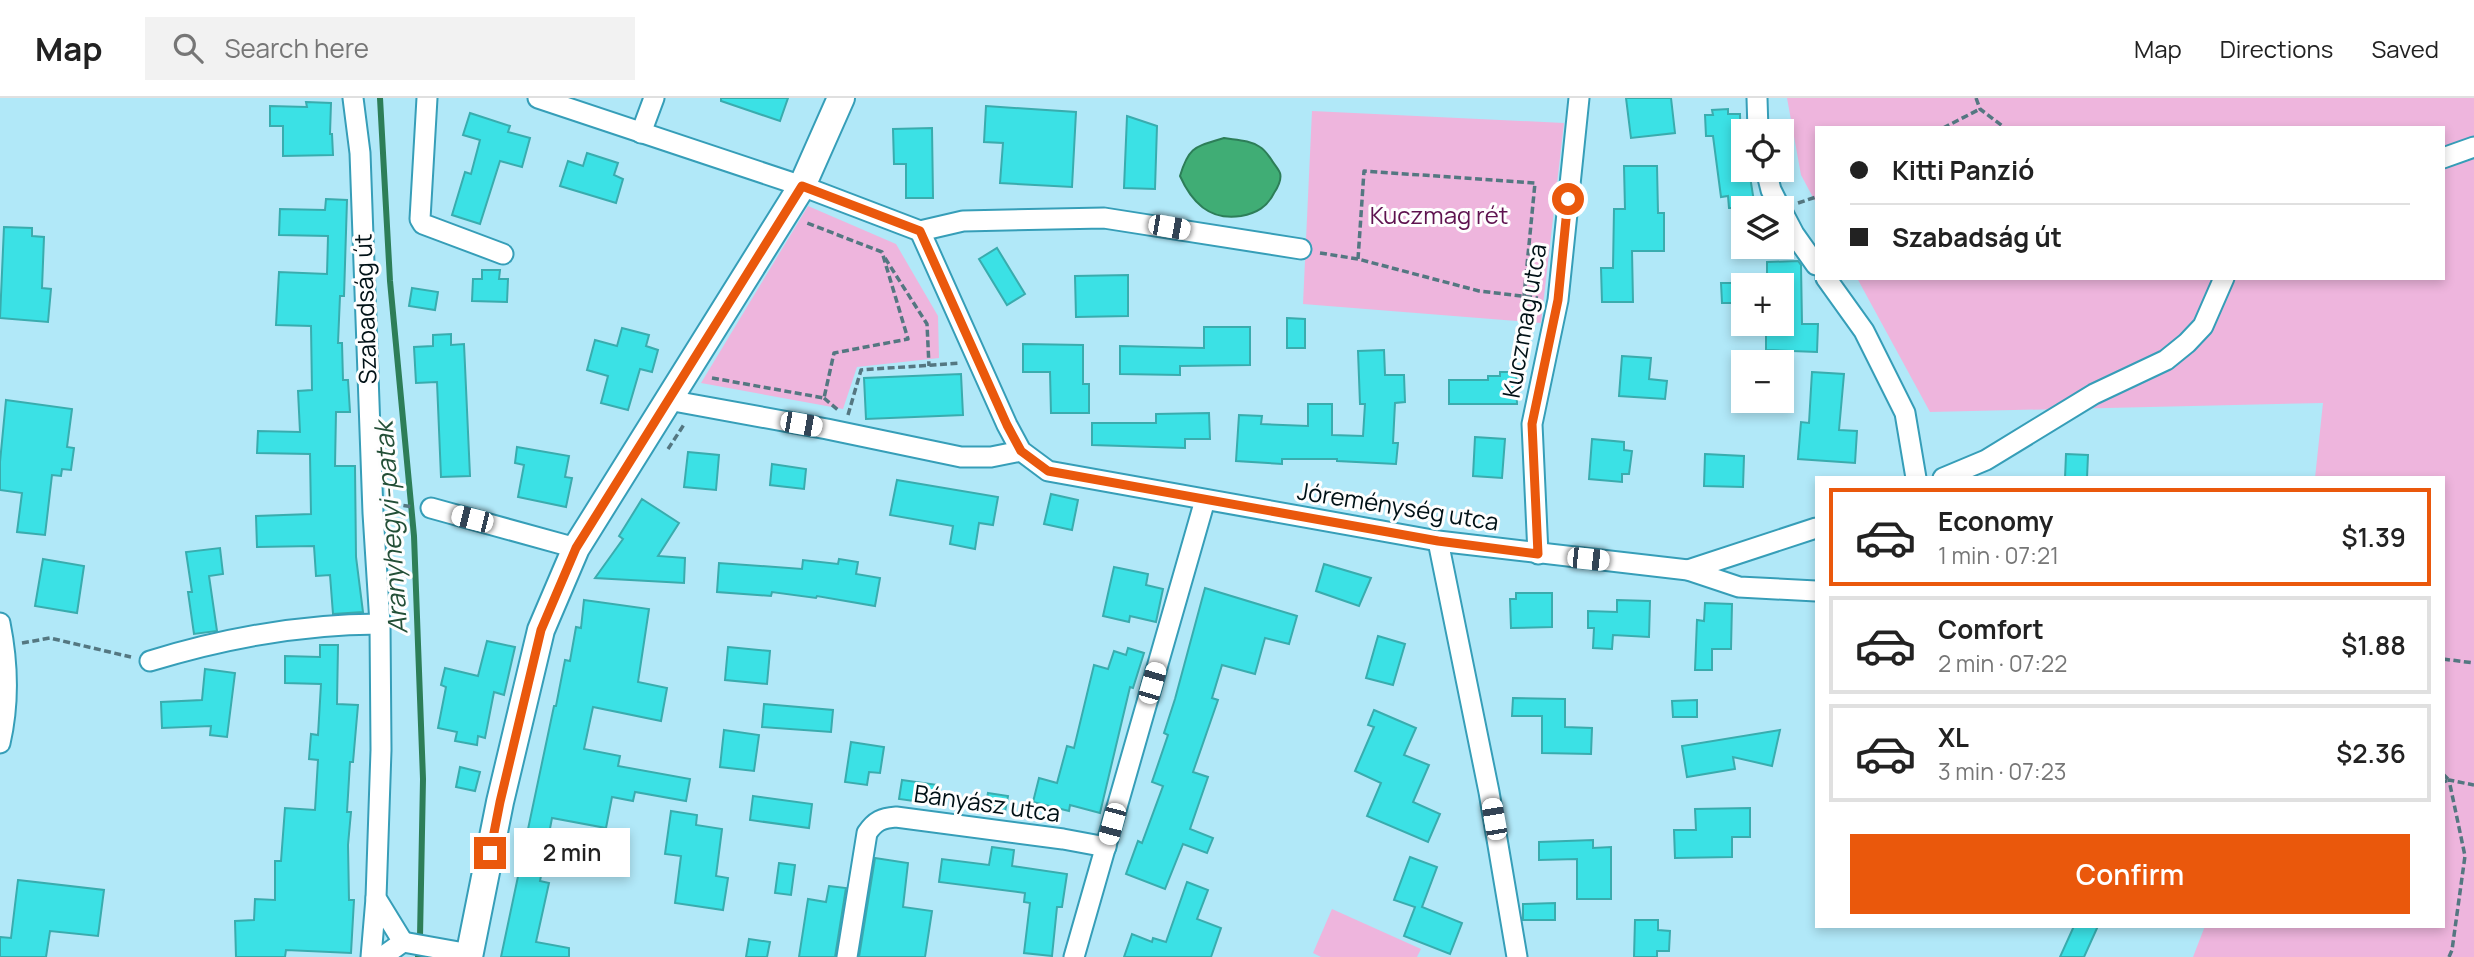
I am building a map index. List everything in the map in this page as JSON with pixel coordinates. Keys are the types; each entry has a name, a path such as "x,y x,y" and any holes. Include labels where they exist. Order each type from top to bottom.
{"main road":[{"path":"470,955 500,802 541,630 576,548 802,186 841,98"}],"street":[{"name":"Szabadság út","path":"353,98 361,179 373,513 380,624 380,763 376,898 371,957"},
{"path":"427,98 420,219 423,224 503,254"},
{"path":"538,98 802,186 920,231 963,221 1104,218 1301,249"},
{"path":"641,132 654,98"},
{"name":"Kuczmag utca","path":"1538,554 1532,424 1558,300 1579,98"},
{"path":"1757,98 1758,119"},
{"path":"2445,157 2474,147"},
{"name":"Jóreménység utca","path":"920,231 1007,425 1021,451 1048,471 1438,541 1688,570 1739,587 1815,591"},
{"path":"1794,234 1815,264"},
{"path":"1827,280 1864,331 1905,412 1916,476"},
{"path":"1948,476 1986,460 2063,411 2166,360 2188,343 2203,326 2223,280"},
{"path":"668,401 827,429 961,457 991,457 1021,451"},
{"path":"1074,957 1205,500"},
{"path":"431,508 576,548"},
{"path":"1688,570 1815,528"},
{"path":"1438,541 1489,792 1517,957"},
{"path":"0,623 5,648 6,715 0,743"},
{"path":"150,661 248,636 296,629 380,624"},
{"name":"Bányász utca","path":"847,957 867,833 874,823 883,818 896,817 1106,847"},
{"path":"376,898 406,942"},
{"path":"382,957 406,942 470,955"}],"path":[{"path":"1976,98 1980,109 2002,126"},
{"path":"1947,126 1980,109"},
{"path":"1358,259 1364,171 1535,183 1524,296"},
{"path":"801,233 808,221 882,252 927,324 929,366"},
{"path":"1301,249 1358,259 1479,291 1558,300"},
{"path":"824,398 834,353 908,339 882,252"},
{"path":"847,417 861,370 963,363"},
{"path":"662,458 712,378 824,398 855,421"},
{"path":"5,648 50,638 150,661"},
{"path":"2445,659 2474,663"},
{"path":"2445,776 2449,780 2465,856 2449,957"},
{"path":"2445,781 2474,785"}],"green space":[{"path":"1787,98 2474,98 2474,957 2193,957 2204,928 2445,928 2445,476 2315,476 2323,403 1930,412 1858,280 2445,280 2445,126 1815,126 1815,201 1801,175 1794,136 1794,119 1791,119"},
{"name":"Kuczmag rét","path":"1312,111 1564,123 1541,323 1303,304"},
{"path":"808,206 896,244 938,316 939,358 857,367 843,409 701,383"},
{"path":"1332,909 1421,949 1417,957 1321,957 1313,953"}],"shaded area":[{"path":"1224,138 1260,147 1280,173 1279,183 1261,209 1241,216 1220,216 1196,202 1185,186 1180,176 1190,153"}],"building":[{"path":"721,98 788,98 780,121 721,101"},
{"path":"1626,98 1671,98 1675,133 1631,138"},
{"path":"306,102 331,103 330,134 333,155 283,156 283,126 270,126 270,106 307,107"},
{"path":"986,106 1076,112 1072,187 1000,183 1003,143 984,142"},
{"path":"1728,109 1728,114 1740,114 1740,119 1731,119 1731,182 1751,182 1753,196 1731,196 1731,208 1728,196 1721,197 1713,136 1706,136 1705,115 1713,115 1712,110"},
{"path":"470,113 510,126 508,132 530,138 522,167 500,161 480,224 452,215 465,172 471,174 480,140 463,135"},
{"path":"1127,116 1157,126 1155,189 1124,188"},
{"path":"932,128 933,198 906,198 906,164 894,164 893,129"},
{"path":"587,153 618,163 614,175 623,179 616,203 560,186 568,161 583,166"},
{"path":"1624,166 1657,166 1658,213 1664,213 1664,251 1632,251 1633,302 1602,302 1601,268 1613,268 1614,209 1625,209"},
{"path":"326,199 347,200 344,296 340,296 338,343 342,343 343,380 348,380 350,412 336,412 335,466 355,466 356,557 363,612 333,614 330,575 316,576 314,546 257,547 256,516 311,514 310,454 257,453 258,431 300,432 298,391 312,390 311,326 276,325 279,272 327,274 328,236 279,235 280,209 325,210"},
{"path":"4,227 32,228 32,236 44,237 42,288 51,289 48,322 0,318"},
{"path":"997,248 1025,294 1007,305 979,259"},
{"path":"1798,261 1801,265 1802,324 1818,324 1817,352 1766,350 1766,336 1794,336 1794,273 1767,273 1767,262"},
{"path":"482,270 500,270 499,279 508,279 507,302 472,301 473,279 482,279"},
{"path":"1128,275 1128,316 1076,317 1075,276"},
{"path":"1721,283 1731,283 1731,303 1722,303"},
{"path":"412,288 438,292 435,310 409,306"},
{"path":"1287,318 1305,319 1305,348 1287,348"},
{"path":"1204,327 1250,327 1250,365 1180,366 1180,375 1120,374 1120,346 1204,348"},
{"path":"622,328 649,335 646,346 658,350 652,372 640,369 628,410 601,403 608,376 587,370 595,340 617,346"},
{"path":"451,334 451,345 464,344 470,476 441,477 437,382 416,383 414,347 433,346 433,335"},
{"path":"1023,344 1083,345 1083,384 1089,384 1089,413 1051,413 1050,372 1023,372"},
{"path":"1384,350 1385,375 1404,375 1405,402 1395,403 1393,443 1398,443 1396,464 1337,459 1282,459 1282,464 1236,461 1239,415 1262,416 1261,424 1308,426 1308,404 1332,404 1332,435 1363,436 1365,404 1360,404 1358,351"},
{"path":"1622,356 1651,358 1649,379 1667,381 1665,399 1619,396"},
{"path":"1500,372 1516,372 1517,404 1449,404 1449,380 1488,380 1488,376 1500,376"},
{"path":"1812,372 1844,374 1839,430 1857,431 1855,463 1798,459 1801,422 1809,423"},
{"path":"961,374 963,415 866,419 864,378"},
{"path":"6,400 72,409 67,447 74,448 71,470 62,469 61,476 52,475 45,535 17,532 22,493 0,490"},
{"path":"1209,413 1210,439 1185,439 1185,448 1092,445 1092,423 1156,423 1156,414"},
{"path":"1475,437 1505,439 1502,478 1473,476"},
{"path":"1592,439 1624,442 1624,450 1632,451 1629,474 1622,474 1622,482 1589,479"},
{"path":"517,447 569,456 565,477 572,478 566,507 518,497 524,465 515,463"},
{"path":"688,452 719,455 716,490 684,487"},
{"path":"1705,454 1744,456 1743,487 1704,486"},
{"path":"2066,454 2088,455 2087,476 2065,476"},
{"path":"772,464 806,469 804,489 770,485"},
{"path":"897,480 998,497 993,525 979,523 975,549 950,544 953,526 890,515"},
{"path":"1051,494 1078,500 1072,530 1044,524"},
{"path":"642,499 679,523 658,556 685,558 684,583 595,578 623,539 619,536"},
{"path":"220,548 223,574 209,576 217,631 194,634 186,552"},
{"path":"43,559 84,566 77,613 35,606"},
{"path":"839,559 858,562 856,574 880,578 875,606 772,592 771,596 717,592 719,563 802,569 803,560 838,564"},
{"path":"1324,564 1371,578 1359,606 1316,591"},
{"path":"1114,567 1148,574 1146,585 1163,589 1156,622 1130,616 1129,622 1103,616"},
{"path":"1205,588 1297,616 1289,644 1265,638 1255,674 1222,665 1212,698 1218,700 1193,772 1208,777 1190,829 1213,838 1207,853 1183,844 1165,889 1126,874 1138,841 1142,843 1163,786 1152,782 1168,735 1164,733"},
{"path":"1516,593 1552,593 1552,627 1511,628 1510,599 1516,599"},
{"path":"584,600 649,609 638,682 667,688 661,721 593,707 584,749 620,756 618,766 690,779 686,801 635,792 633,801 612,797 606,828 552,818 540,881 549,883 536,942 569,948 569,957 501,957 554,706 565,660 570,661 576,627 581,628"},
{"path":"1617,600 1650,601 1649,637 1613,635 1612,649 1593,648 1594,628 1588,628 1588,611 1617,612"},
{"path":"1705,603 1732,604 1731,649 1712,649 1712,670 1695,670 1697,620 1704,621"},
{"path":"1378,636 1405,644 1393,685 1366,678"},
{"path":"487,641 515,647 504,695 494,692 485,738 478,736 477,745 455,741 457,732 438,728 446,687 441,685 445,668 478,676"},
{"path":"320,645 338,645 337,704 358,705 353,762 350,762 347,812 351,812 348,845 349,900 354,900 351,953 286,950 285,957 236,957 235,921 254,920 255,899 275,900 275,861 281,861 285,808 315,810 318,760 309,759 311,734 318,735 321,684 285,683 285,656 320,657"},
{"path":"728,647 770,651 767,684 725,680"},
{"path":"1128,648 1144,653 1133,688 1130,687 1100,813 1070,805 1069,811 1033,802 1039,778 1057,783 1067,746 1074,748 1094,665 1108,669 1114,651 1126,655"},
{"path":"205,669 235,673 227,737 210,735 211,726 162,728 161,702 202,700"},
{"path":"1513,698 1565,699 1565,727 1592,728 1591,754 1542,753 1542,716 1512,716"},
{"path":"1697,700 1697,717 1673,717 1672,701"},
{"path":"764,704 833,710 831,732 762,727"},
{"path":"1374,710 1416,728 1404,755 1429,765 1413,802 1440,814 1428,842 1367,816 1381,783 1355,771 1374,727 1368,725"},
{"path":"724,730 759,735 754,771 720,767"},
{"path":"1780,730 1772,766 1733,757 1735,769 1687,777 1682,746"},
{"path":"851,742 884,747 880,773 869,772 867,785 845,782"},
{"path":"460,767 480,772 475,791 456,787"},
{"path":"902,780 938,785 936,804 899,799"},
{"path":"988,793 1008,796 1005,812 985,808"},
{"path":"753,796 812,804 809,828 750,820"},
{"path":"1750,808 1750,837 1732,837 1732,857 1675,858 1674,830 1696,830 1695,809"},
{"path":"671,811 697,815 696,825 722,829 716,876 728,878 723,910 675,903 681,856 665,854"},
{"path":"1593,840 1593,848 1611,847 1611,899 1577,899 1577,859 1539,860 1539,842"},
{"path":"992,847 1014,850 1012,866 1067,874 1062,907 1057,907 1052,956 1024,953 1030,903 1024,902 1025,893 939,882 942,859 989,865"},
{"path":"1410,857 1437,867 1422,907 1462,923 1450,954 1404,936 1415,907 1394,900"},
{"path":"875,858 908,863 903,907 932,911 925,957 859,957"},
{"path":"779,863 795,865 791,895 775,893"},
{"path":"18,880 104,890 98,936 50,931 46,957 0,957 0,937 11,938"},
{"path":"1187,882 1208,890 1197,919 1221,928 1211,957 1124,957 1132,934 1152,942 1153,938 1166,942"},
{"path":"829,886 846,888 835,957 799,957 808,899 826,902"},
{"path":"1555,903 1555,920 1523,920 1523,904"},
{"path":"1635,920 1658,920 1658,930 1670,931 1669,951 1657,951 1657,957 1634,957"},
{"path":"2073,928 2097,928 2084,957 2060,957"},
{"path":"749,939 770,942 767,957 746,957"}],"waterway":[{"name":"Aranyhegyi-patak","path":"380,98 390,281 414,536 423,779 418,957"}],"route":[{"path":"490,853 541,630 576,548 802,186 920,231 1007,425 1021,451 1048,471 1438,541 1538,554 1532,424 1558,300 1568,199"}]}
